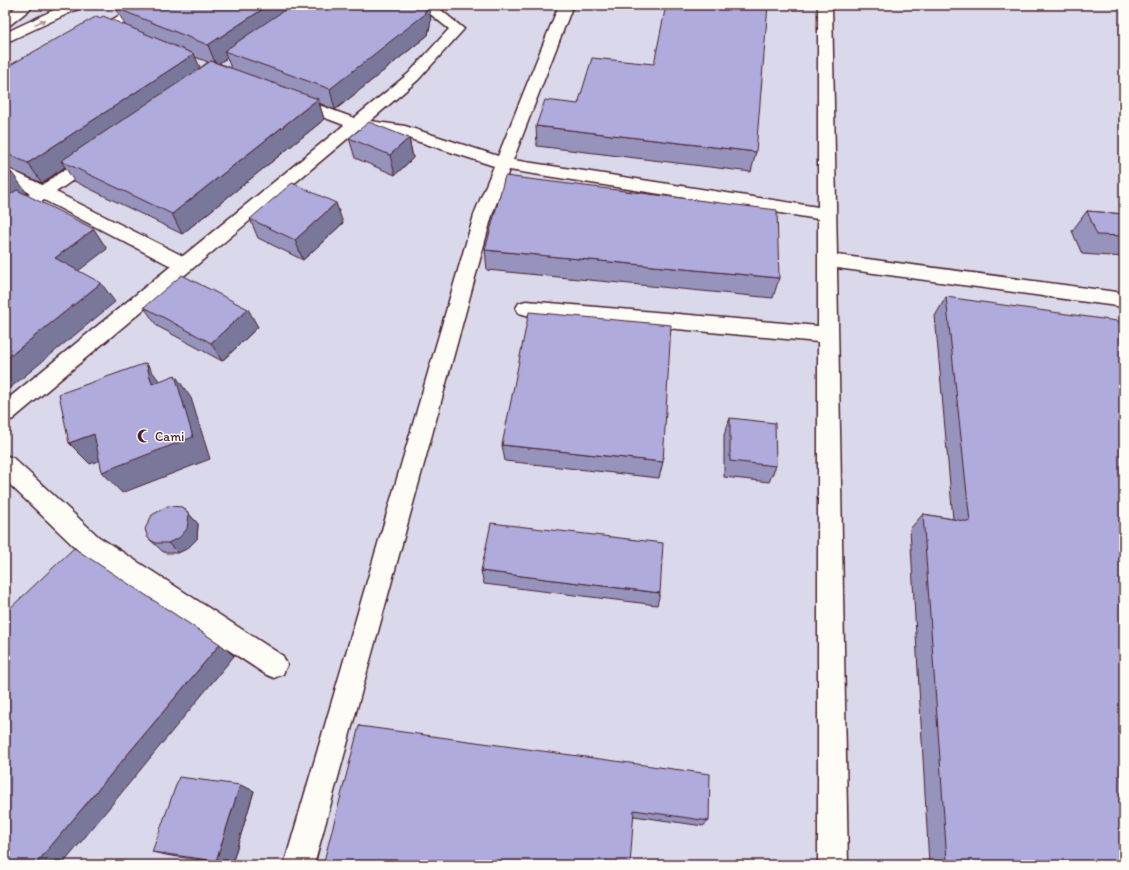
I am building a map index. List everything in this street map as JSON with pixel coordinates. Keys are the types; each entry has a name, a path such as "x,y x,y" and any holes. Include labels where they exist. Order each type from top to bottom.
{"street":[{"path":"5,22 28,5"},
{"path":"5,40 75,5"},
{"path":"83,42 117,30 147,5"},
{"path":"5,413 413,77 458,29 426,5"},
{"path":"299,865 484,212 566,5"},
{"path":"824,5 833,865"},
{"path":"276,94 356,124 400,130 447,144 504,164 827,214"},
{"path":"5,218 108,148"},
{"path":"5,173 185,265"},
{"path":"827,260 1124,300"},
{"path":"526,308 828,335"},
{"path":"5,465 82,553 274,665"}],"shaded area":[{"path":"5,5 1124,5 1124,865 5,865"}],"building":[{"path":"121,5 269,5 208,45 116,8"},
{"path":"292,5 427,5 424,15 330,89 224,51"},
{"path":"666,5 768,5 756,152 536,126 545,100 578,104 592,58 654,64"},
{"path":"97,16 100,18 103,16 194,54 28,163 5,153 5,68"},
{"path":"211,61 318,99 172,214 61,161"},
{"path":"369,122 409,138 390,155 349,138"},
{"path":"5,169 12,173 5,178"},
{"path":"505,176 777,210 779,278 485,250"},
{"path":"292,183 336,203 295,240 250,219"},
{"path":"17,190 94,229 55,258 101,283 5,360 5,198"},
{"path":"1087,211 1124,214 1124,236 1097,235"},
{"path":"182,275 248,309 211,343 144,307"},
{"path":"946,297 1124,322 1124,865 965,865 947,861 923,514 970,522"},
{"path":"529,312 671,325 663,462 502,445"},
{"name":"Cami","path":"146,363 152,384 175,375 193,437 102,472 94,434 69,443 59,394"},
{"path":"730,418 775,423 776,466 730,461"},
{"path":"168,506 183,507 189,514 187,529 179,538 168,543 156,543 148,538 145,529 152,515"},
{"path":"491,523 663,543 660,593 481,571"},
{"path":"74,548 220,644 35,865 5,865 5,613"},
{"path":"359,726 710,774 709,821 634,810 630,865 323,865"},
{"path":"179,777 240,785 216,861 152,852"}],"place":[{"name":"Cami","path":"144,436"}]}
